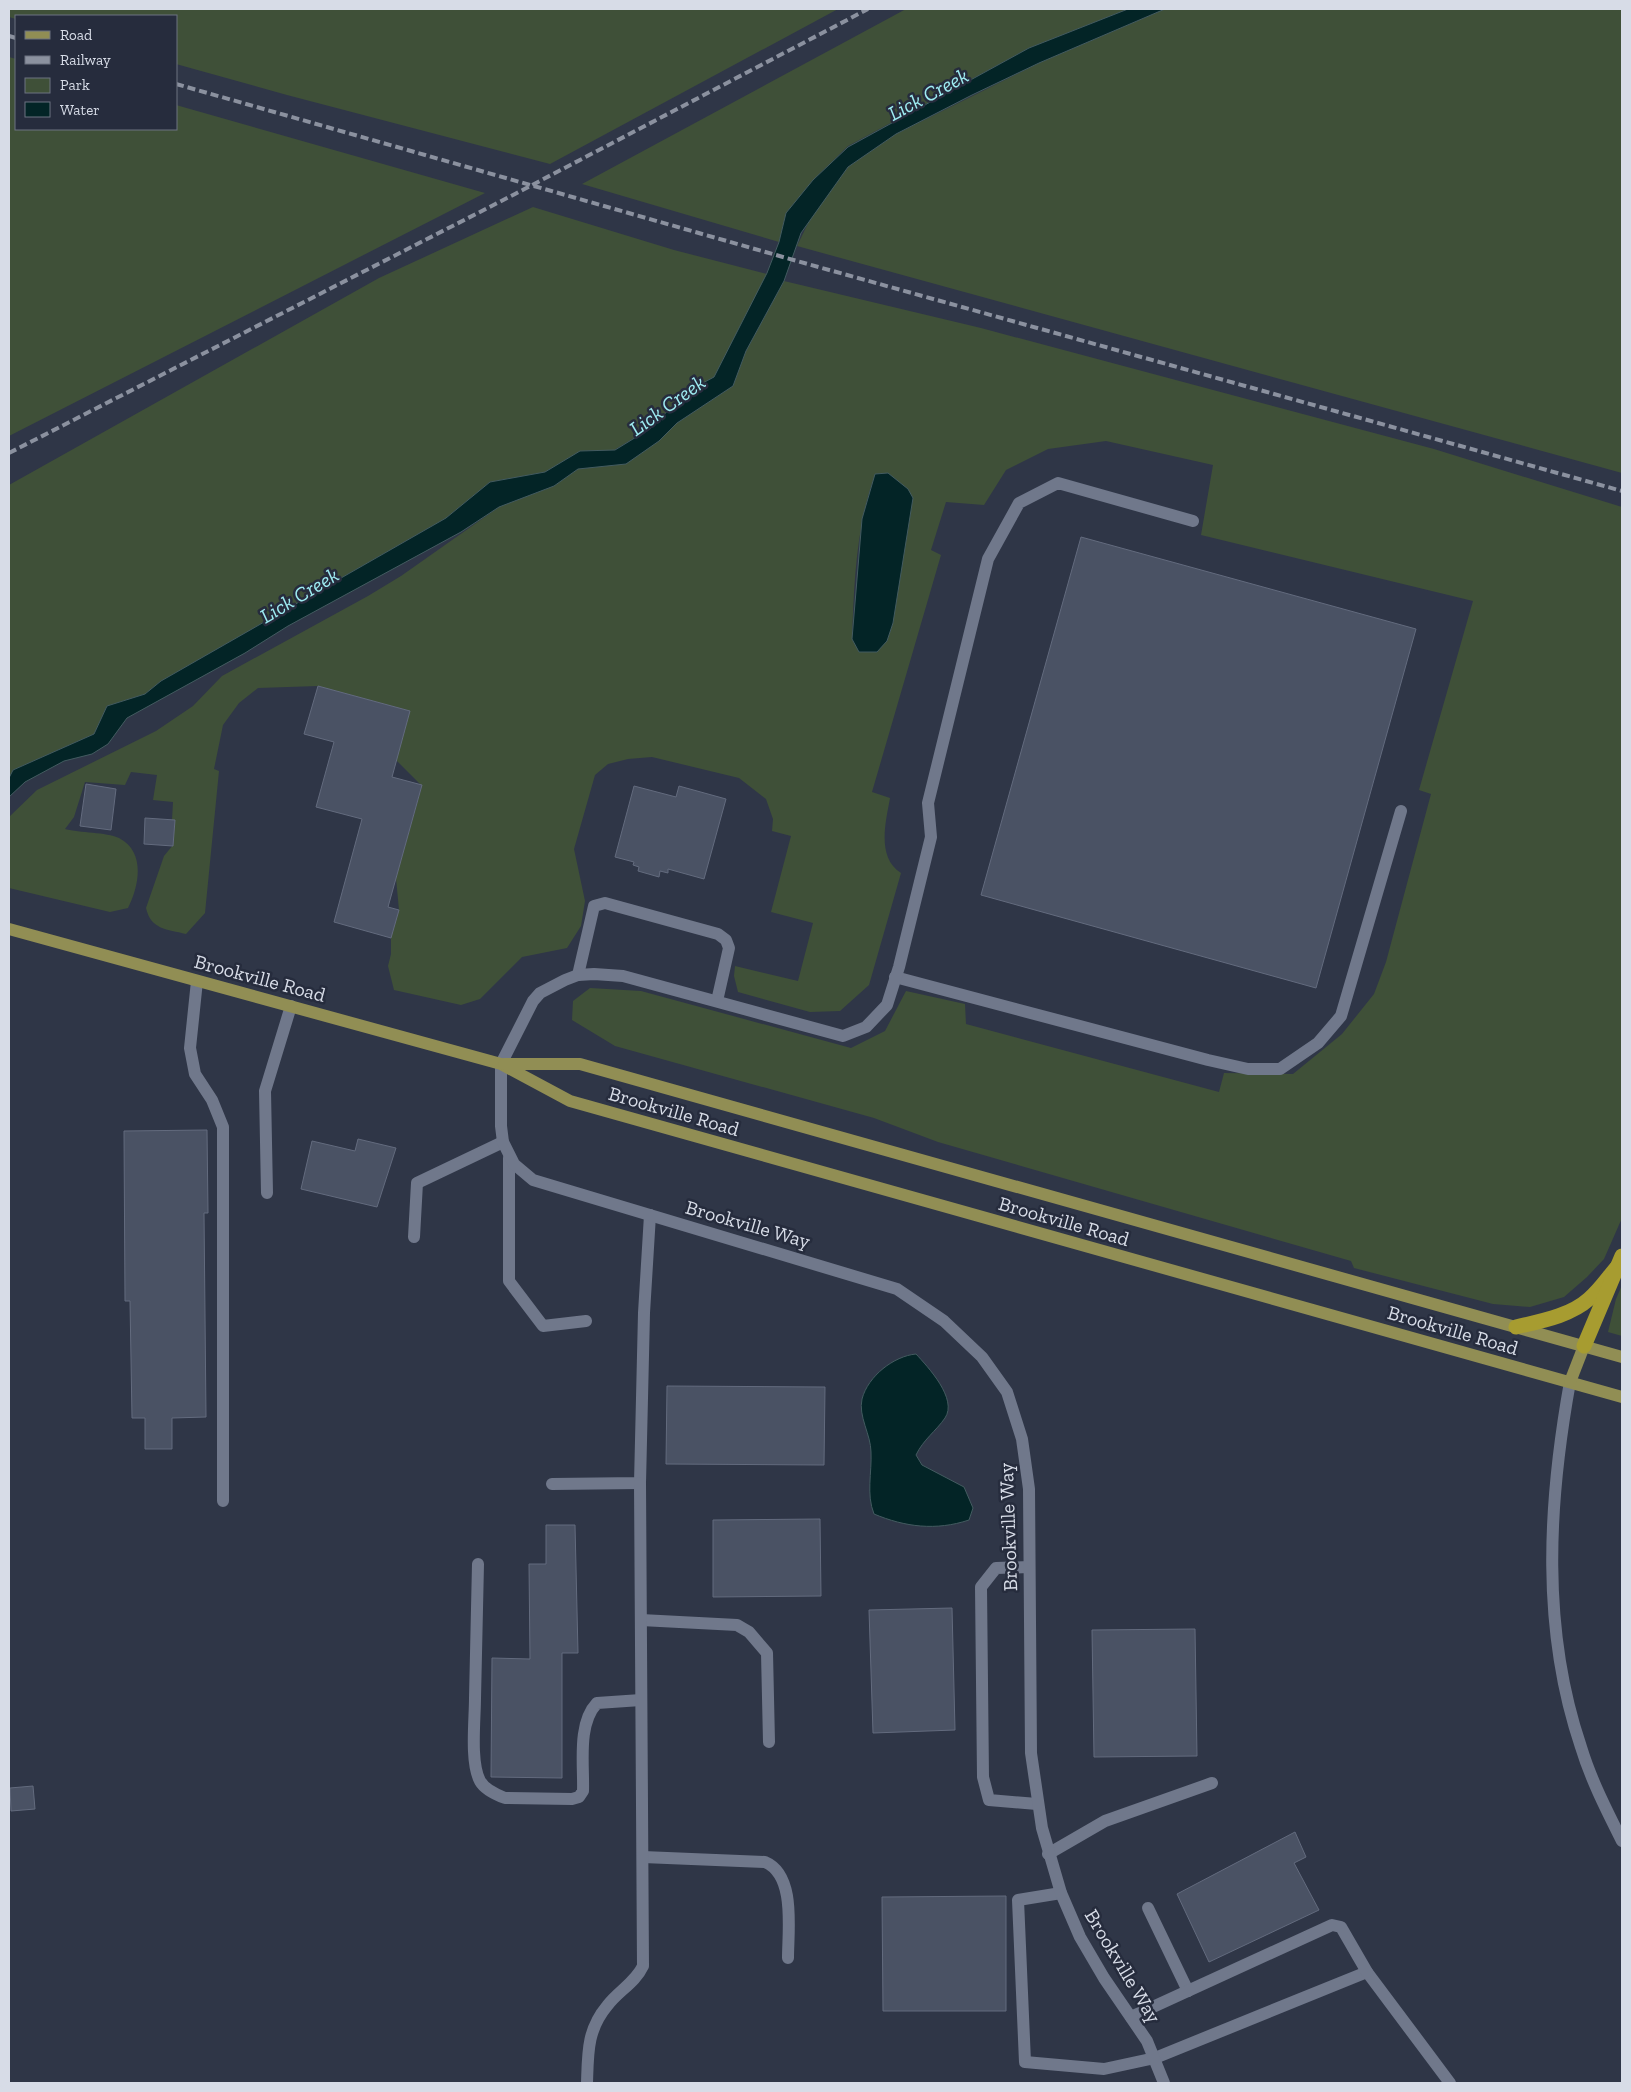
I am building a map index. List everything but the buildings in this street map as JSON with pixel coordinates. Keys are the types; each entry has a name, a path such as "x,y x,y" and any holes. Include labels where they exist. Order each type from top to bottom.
{"highway":[{"path":"1516,1327 1559,1315 1590,1299 1620,1261"},
{"path":"1584,1346 1620,1261"}],"main road":[{"name":"Brookville Road","path":"9,929 501,1064 570,1101 1622,1397"},
{"name":"Brookville Road","path":"501,1064 580,1064 1622,1357"},
{"path":"1570,1382 1584,1346"}],"street":[{"path":"501,1064 533,1002 547,989 578,975 623,976 842,1036 866,1027 887,1005 895,978 931,837 928,803 988,559 1019,503 1058,483 1193,521"},
{"path":"895,978 1208,1060 1248,1069 1280,1069 1318,1042 1341,1016 1401,812"},
{"path":"578,975 594,906 605,903 718,934 726,940 729,948 717,1002"},
{"path":"197,981 190,1048 196,1074 212,1100 223,1128 223,1501"},
{"path":"267,1193 265,1090 291,1006"},
{"name":"Brookville Way","path":"501,1064 501,1126 503,1142 509,1158 519,1171 540,1183 896,1289 944,1321 982,1357 1007,1392 1022,1439 1029,1489 1031,1753 1037,1804 1048,1854 1061,1893 1080,1937 1098,1970 1131,2017 1155,2058 1164,2083"},
{"path":"414,1237 417,1183 503,1142"},
{"path":"509,1158 509,1280 543,1326 586,1321"},
{"path":"587,2083 590,2033 607,2005 639,1976 644,1966 640,1483 644,1313 650,1215"},
{"path":"1570,1382 1559,1451 1554,1514 1554,1624 1564,1686 1581,1749 1622,1841"},
{"path":"552,1484 640,1483"},
{"path":"478,1564 474,1739 477,1769 481,1782 488,1789 496,1795 506,1798 572,1799 579,1797 583,1791 586,1720 592,1708 597,1703 641,1700"},
{"path":"1030,1567 996,1568 981,1588 983,1777 989,1800 1037,1804"},
{"path":"640,1620 737,1625 749,1632 767,1653 769,1742"},
{"path":"1048,1854 1105,1821 1212,1783"},
{"path":"643,1858 765,1862 774,1866 784,1881 788,1911 788,1958"},
{"path":"1061,1893 1018,1900 1025,2062 1104,2069 1155,2058 1366,1972"},
{"path":"1148,1908 1188,1992"},
{"path":"1131,2017 1332,1925 1341,1927 1366,1972 1450,2083"}],"green space":[{"path":"9,9 838,9 550,164 178,65 178,15 15,15 15,19 9,17"},
{"path":"906,9 1128,9 1029,48 848,146 813,180 786,213 779,242 582,184"},
{"path":"1165,9 1622,9 1622,473 797,246 812,215 848,167 896,134 1039,63"},
{"path":"9,57 15,59 15,130 178,130 178,106 485,193 9,436"},
{"path":"533,207 674,250 767,274 714,378 686,392 651,428 614,450 580,451 545,472 490,482 446,518 161,681 145,694 107,706 94,734 13,770 9,778 9,485 379,278"},
{"path":"784,281 981,328 1434,449 1622,507 1622,1218 1604,1259 1587,1277 1564,1297 1530,1307 1493,1304 1354,1268 1351,1261 938,1142 874,1118 615,1046 572,1020 573,1001 590,988 641,991 851,1048 885,1031 906,991 965,1004 966,1024 1219,1092 1224,1073 1293,1074 1342,1034 1374,994 1386,962 1431,794 1419,790 1473,601 1201,535 1213,465 1106,441 1048,449 1006,470 984,505 946,502 931,550 941,555 872,792 890,798 885,828 885,848 893,866 901,873 869,985 840,1011 810,1012 738,992 734,976 735,966 798,981 813,923 771,912 791,836 772,831 773,819 766,799 739,778 652,757 628,759 608,764 595,775 574,849 585,901 581,926 567,948 522,957 480,999 461,1005 394,990 388,966 391,954 391,938 399,910 396,878 422,786 396,760 410,711 318,686 258,688 239,703 223,725 214,769 219,771 205,913 186,934 156,925 148,915 146,908 164,856 173,845 175,820 172,820 173,802 153,800 157,775 131,772 125,785 85,782 74,817 65,829 114,836 128,844 137,860 138,870 135,890 128,908 110,912 9,888 9,817 37,790 156,731 193,706 222,676 401,576 499,507 554,486 578,469 626,463 659,441 677,423 733,386 746,351","holes":["888,473 852,639 855,576 864,514 875,475"]},
{"path":"1622,1285 1622,1336 1608,1332 1616,1299"}],"water":[{"name":"Lick Creek","path":"1128,9 1165,9 1039,63 972,95 896,134 848,167 801,233 784,281 746,351 733,386 677,423 659,441 626,464 578,469 554,486 499,507 461,532 288,626 245,653 127,718 108,744 92,754 64,761 25,782 9,797 9,778 13,770 94,734 107,706 145,694 161,681 446,518 490,482 545,472 580,451 615,450 651,428 686,392 714,377 767,273 779,242 786,213 813,180 848,147 1029,48"},
{"path":"888,473 908,489 913,498 893,623 887,641 877,652 859,652 852,639 862,519 875,474"},
{"path":"916,1354 940,1384 948,1402 948,1410 945,1418 916,1455 922,1465 964,1487 973,1508 969,1520 945,1526 909,1525 874,1514 870,1499 870,1446 862,1412 862,1399 870,1383 883,1369 899,1359"}],"railway":[{"path":"9,453 515,194 868,9"},
{"path":"9,36 15,38"},
{"path":"178,85 797,261 1622,491"}]}
